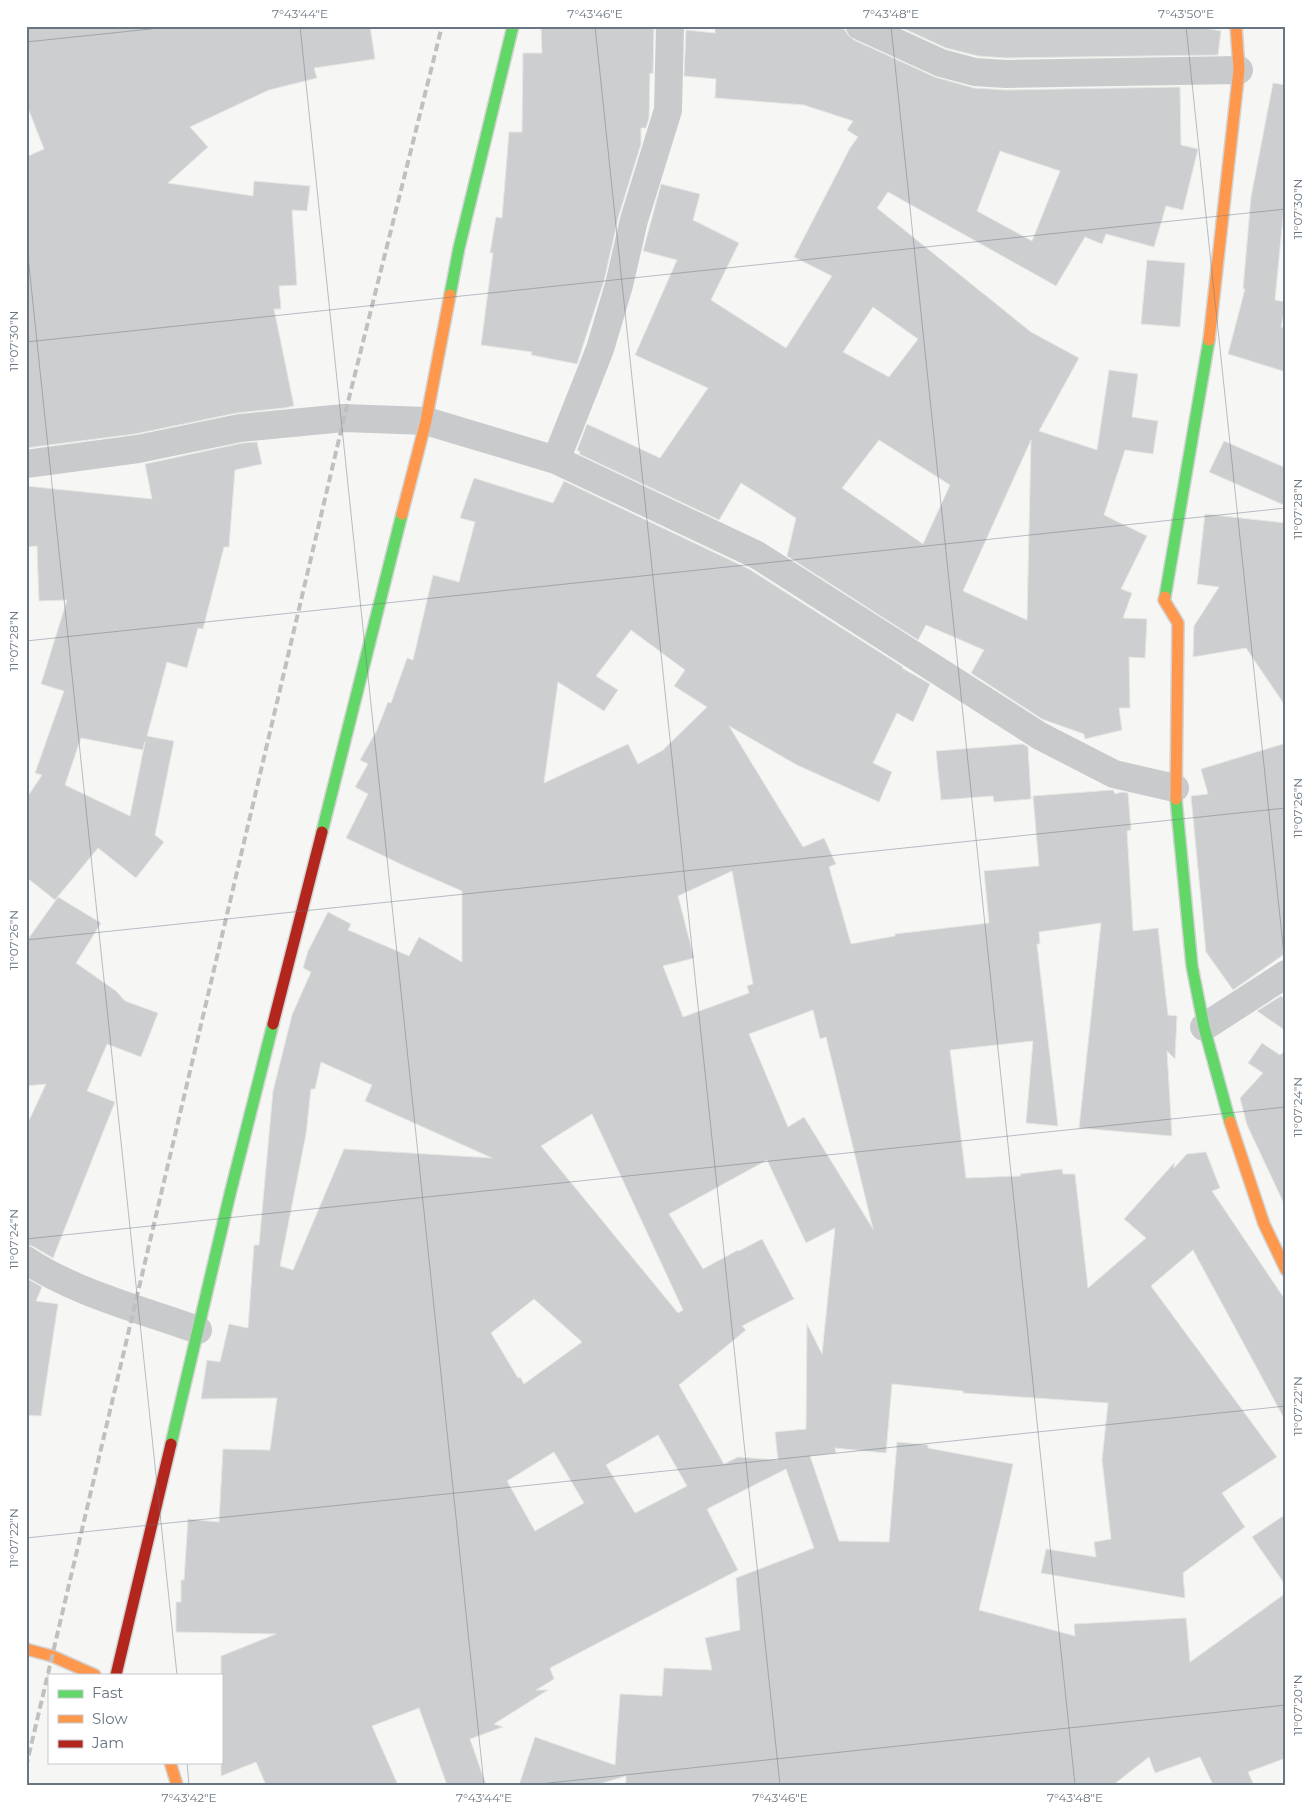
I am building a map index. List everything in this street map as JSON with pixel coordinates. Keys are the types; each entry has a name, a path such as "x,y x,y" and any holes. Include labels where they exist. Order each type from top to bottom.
{"street":[{"path":"116,1674 256,1089 426,421 459,248 512,26"},
{"path":"556,460 600,349 619,285 634,220 668,110 670,26"},
{"path":"860,26 941,63 975,72 1006,74 1239,70"},
{"path":"1236,26 1239,70 1211,331 1164,600 1178,623 1176,788 1192,966 1204,1027 1232,1130 1264,1224 1286,1270"},
{"path":"26,464 138,449 250,427 344,418 426,421 556,460 757,555 1040,736 1114,774 1176,788"},
{"path":"1204,1027 1286,974"},
{"path":"26,1260 47,1274 63,1281 198,1330"},
{"path":"26,1648 52,1656 93,1674"},
{"path":"171,1764 177,1785"}],"building":[{"path":"26,26 370,26 375,59 314,68 317,78 269,90 190,127 208,147 168,183 253,196 254,181 310,186 307,211 292,210 297,285 279,286 281,309 274,309 294,406 237,413 135,434 26,448 26,157 44,149 26,103"},
{"path":"541,26 654,26 653,74 650,73 649,118 646,128 641,128 641,144 619,215 604,281 577,364 531,355 532,352 481,345 493,253 490,253 496,217 502,218 509,132 522,132 523,53 542,53"},
{"path":"715,26 835,26 845,30 854,40 935,77 974,88 1006,90 1180,87 1181,145 1198,149 1183,210 1166,206 1154,247 1106,234 1102,244 1085,237 1056,286 888,192 877,208 1031,332 1079,358 1039,431 1097,450 1109,370 1138,374 1132,417 1158,421 1153,454 1125,450 1104,515 1147,536 1121,589 1132,593 1123,618 1147,619 1145,658 1129,657 1130,708 1119,708 1122,730 1085,739 1084,734 1042,719 971,673 984,650 926,625 918,640 787,556 796,518 741,483 719,520 579,454 580,452 577,450 587,424 660,458 708,388 635,355 677,260 643,251 661,184 700,194 693,220 739,243 711,300 786,348 832,276 794,257 850,148 858,137 847,130 853,121 804,105 715,98 716,79 684,76 686,30 715,33","holes":["1000,151 1060,171 1032,241 977,211","873,307 918,339 889,377 843,352","879,440 950,485 923,544 842,488","1031,440 1027,620 963,591"]},
{"path":"898,26 1193,26 1221,31 1218,55 1006,58 978,56 946,48"},
{"path":"1273,83 1286,85 1286,186 1275,300 1286,302 1281,327 1286,328 1286,372 1228,354 1245,289 1243,289 1251,197"},
{"path":"1147,260 1185,263 1180,327 1141,324"},
{"path":"1224,441 1286,468 1286,506 1209,472"},
{"path":"257,442 262,464 235,470 229,547 224,547 203,629 198,628 187,668 167,662 147,736 174,741 155,835 164,842 136,878 98,848 55,900 26,877 26,799 42,775 35,773 64,691 41,684 67,600 39,601 37,546 26,547 26,486 152,499 145,464 242,443","holes":["81,738 143,750 145,742 130,816 65,785"]},
{"path":"474,478 553,503 564,481 749,569 902,668 930,684 913,722 897,713 873,763 892,772 879,802 797,765 729,726 803,847 824,838 836,864 829,867 851,944 895,936 895,934 989,923 984,871 1039,866 1033,796 1113,790 1115,794 1128,793 1131,830 1127,831 1133,931 1158,928 1168,1015 1177,1016 1175,1059 1167,1051 1172,1136 1079,1128 1101,923 1039,932 1040,944 1037,944 1058,1126 1026,1123 1033,1041 950,1050 966,1178 1021,1176 1020,1174 1062,1169 1063,1174 1075,1174 1088,1288 1146,1238 1124,1219 1174,1163 1174,1168 1187,1154 1206,1152 1220,1188 1212,1191 1286,1301 1286,1422 1193,1250 1151,1286 1277,1457 1222,1493 1245,1527 1183,1573 1185,1598 1041,1573 1046,1549 1096,1557 1094,1542 1111,1539 1102,1460 1108,1403 963,1393 963,1391 892,1384 886,1453 835,1448 836,1453 810,1456 839,1541 889,1542 897,1442 928,1445 928,1448 1013,1464 979,1610 1075,1636 1074,1624 1186,1618 1190,1662 1286,1593 1286,1758 1248,1772 1254,1785 1213,1785 1200,1757 1155,1773 1149,1757 1113,1785 626,1785 626,1776 596,1785 519,1785 535,1737 615,1765 620,1694 662,1696 664,1668 712,1670 705,1638 740,1630 736,1578 814,1548 786,1469 707,1509 738,1570 550,1668 554,1679 536,1690 548,1690 494,1724 503,1727 470,1739 486,1785 447,1785 419,1708 372,1726 398,1785 266,1785 256,1762 221,1776 221,1656 276,1634 176,1632 176,1602 181,1602 181,1580 184,1580 188,1519 219,1522 223,1449 270,1450 277,1398 201,1399 207,1360 220,1362 229,1324 248,1328 254,1245 259,1245 273,1091 292,1015 311,972 303,968 308,951 328,912 351,924 348,930 409,956 419,937 462,962 462,891 346,838 368,794 355,787 368,764 360,760 377,730 388,702 391,703 407,658 413,660 433,575 459,582 475,522 460,518","holes":["631,630 685,670 674,686 707,707 663,750 638,764 628,744 544,783 558,682 604,711 618,690 596,676","732,871 753,984 747,986 749,993 683,1017 663,966 694,958 678,896","813,1010 820,1039 826,1037 873,1229 804,1117 788,1127 749,1034","321,1062 372,1085 365,1101 492,1158 344,1149 293,1270 280,1266 306,1134 311,1089 315,1089","592,1114 683,1310 678,1313 541,1146","767,1160 806,1243 835,1228 822,1354 807,1324 806,1429 775,1432 778,1460 738,1457 724,1464 679,1385 746,1330 742,1326 794,1299 762,1239 703,1269 669,1214","534,1299 582,1342 524,1384 520,1377 518,1378 491,1333","658,1435 687,1486 635,1513 606,1465","554,1452 584,1503 535,1531 507,1481"]},
{"path":"1205,514 1286,523 1286,707 1246,648 1193,657 1194,626 1219,587 1197,584"},
{"path":"1286,743 1286,953 1233,990 1206,952 1191,796 1208,794 1201,769"},
{"path":"1023,744 1028,747 1031,799 994,802 993,796 941,800 936,751"},
{"path":"58,897 101,923 76,963 116,991 125,1001 158,1013 141,1057 107,1044 87,1091 115,1102 53,1258 26,1244 26,1127 46,1084 26,1086 26,942"},
{"path":"1281,996 1286,1000 1286,1031 1257,1011"},
{"path":"1262,1043 1280,1055 1286,1050 1286,1208 1247,1125 1240,1098 1263,1073 1248,1063"},
{"path":"26,1278 42,1287 36,1301 58,1304 41,1416 26,1415"},
{"path":"1286,1514 1286,1586 1252,1537"}],"railway":[{"path":"26,1767 344,418 442,26"}],"traffic: fast":[{"path":"450,295 459,248 513,26"},
{"path":"1165,597 1209,340"},
{"path":"322,832 402,514"},
{"path":"1176,799 1192,966 1204,1027 1230,1122"},
{"path":"171,1444 230,1194 273,1024"}],"traffic: slow":[{"path":"1209,340 1239,70 1236,26"},
{"path":"402,514 426,421 450,295"},
{"path":"1165,597 1164,600 1178,623 1176,799"},
{"path":"1230,1122 1264,1224 1286,1270"},
{"path":"26,1649 52,1656 93,1674"},
{"path":"171,1764 177,1785"}],"traffic: jam":[{"path":"273,1024 322,832"},
{"path":"116,1674 171,1444"}]}
